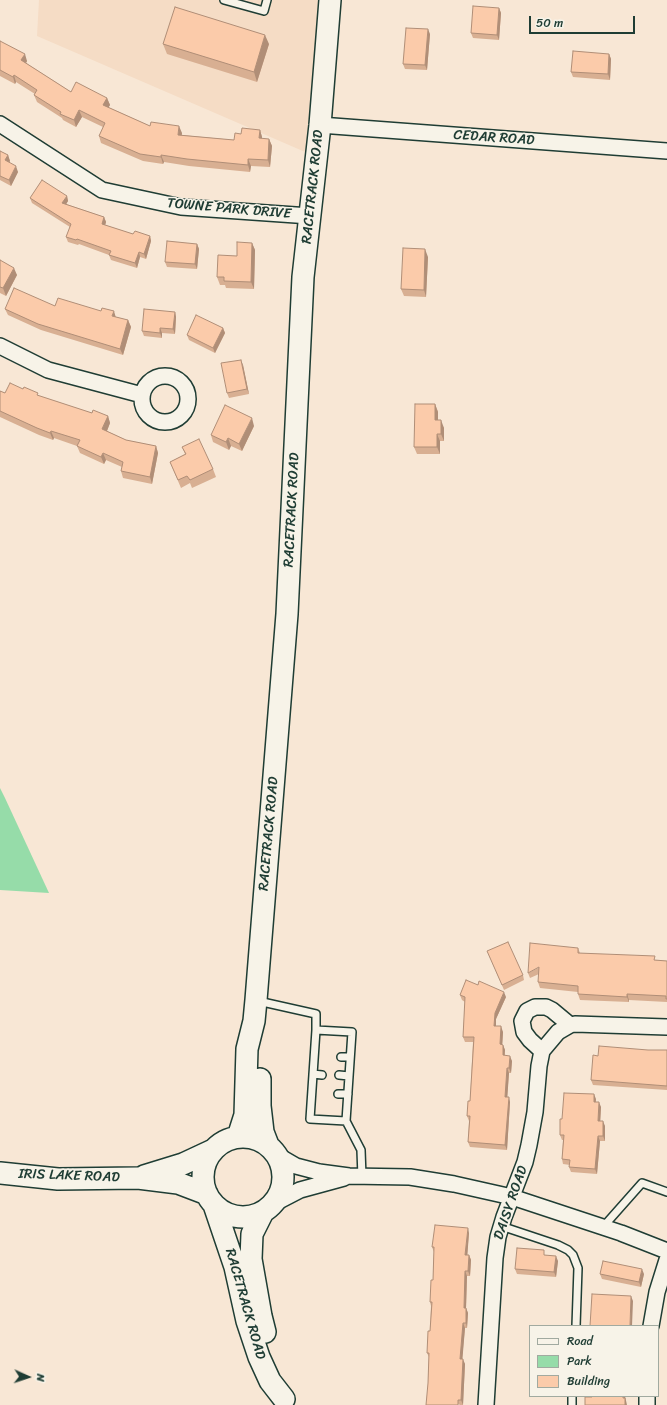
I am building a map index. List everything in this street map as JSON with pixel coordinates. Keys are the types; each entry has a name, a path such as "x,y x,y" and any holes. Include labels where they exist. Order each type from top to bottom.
{"street":[{"name":"RACETRACK ROAD","path":"238,1137 244,1116 247,1049 254,1021 256,1000 287,614 303,277 320,125 330,0"},
{"name":"TOWNE PARK DRIVE","path":"0,124 102,190 181,207 310,216"},
{"name":"CEDAR ROAD","path":"320,125 667,151"},
{"path":"0,346 48,370 142,395"},
{"path":"542,1050 530,1040 524,1032 522,1021 527,1011 535,1007 552,1010 570,1025 582,1023 667,1027"},
{"name":"RACETRACK ROAD","path":"254,1021 260,1049 260,1106 263,1132 272,1150"},
{"name":"DAISY ROAD","path":"486,1405 495,1258 501,1226 525,1162 533,1130 538,1066 542,1050 558,1032 570,1025"},
{"path":"356,1177 300,1190 268,1208 250,1216 237,1217 225,1213 210,1199 204,1183 203,1171 213,1150 224,1141 238,1137 248,1137 258,1139 296,1166 319,1172 356,1177 410,1177 454,1184 512,1197 603,1227 667,1251"},
{"name":"IRIS LAKE ROAD","path":"138,1178 183,1164 213,1150"},
{"path":"268,1208 280,1193 283,1180 282,1167 272,1150"},
{"name":"IRIS LAKE ROAD","path":"0,1173 58,1179 138,1178 178,1183 210,1199"},
{"name":"RACETRACK ROAD","path":"210,1199 235,1267 247,1321 259,1357 270,1381 285,1402"},
{"name":"RACETRACK ROAD","path":"268,1208 252,1234 251,1259 261,1316 280,1374 285,1402"},
{"path":"651,1325 664,1283 667,1260"}],"lane":[{"path":"224,0 264,11 267,0"},
{"path":"256,1000 316,1014 310,1119 346,1121"},
{"path":"316,1030 352,1032 346,1121 361,1150 356,1177"},
{"path":"314,1055 323,1056"},
{"path":"341,1057 350,1057"},
{"path":"313,1074 322,1074"},
{"path":"339,1075 349,1076"},
{"path":"311,1092 320,1093"},
{"path":"338,1094 348,1094"},
{"path":"603,1227 642,1183 667,1192"},
{"path":"501,1226 558,1245 568,1250 573,1255 578,1268 576,1325"}],"shaded area":[{"path":"39,0 330,0 319,158 37,36"}],"green space":[{"path":"0,788 5,798 49,893 0,890"}],"building":[{"path":"473,6 499,8 497,35 471,33"},
{"path":"175,7 265,35 254,72 163,44"},
{"path":"406,28 428,29 425,65 403,64"},
{"path":"0,41 25,54 21,60 71,92 76,82 107,98 103,105 150,126 151,122 179,126 178,135 234,140 235,133 241,134 242,128 260,130 259,138 269,139 268,160 248,159 248,165 161,155 161,157 140,154 99,136 105,123 79,110 74,120 60,114 61,112 34,95 37,90 14,75 13,77 0,70"},
{"path":"573,51 609,54 608,74 571,72"},
{"path":"0,151 8,155 5,160 16,166 9,180 0,176"},
{"path":"42,180 67,196 62,203 104,217 102,224 133,234 135,231 150,236 144,254 139,252 135,263 109,255 111,251 77,239 66,237 71,224 30,198"},
{"path":"167,241 197,244 195,264 165,262"},
{"path":"237,242 252,243 251,282 224,281 224,277 217,277 218,255 237,256"},
{"path":"403,248 425,249 424,290 401,289"},
{"path":"0,260 14,268 3,288 0,287"},
{"path":"14,288 55,306 58,298 101,311 102,308 114,311 112,316 128,320 120,349 38,324 5,309"},
{"path":"144,309 175,312 173,329 160,328 160,333 142,331"},
{"path":"196,315 223,328 213,348 187,335"},
{"path":"241,360 247,389 227,393 221,363"},
{"path":"10,383 23,389 24,387 38,393 37,395 92,413 93,410 108,416 102,429 126,440 156,446 150,477 121,471 123,462 103,453 101,457 77,446 80,440 51,431 50,433 0,411 0,391 5,393"},
{"path":"415,404 435,404 435,420 441,420 441,434 437,434 437,447 414,447"},
{"path":"225,405 252,418 239,444 228,438 226,442 211,435"},
{"path":"199,439 213,469 190,480 187,476 178,480 170,462 186,454 182,447"},
{"path":"508,942 523,975 502,985 487,951"},
{"path":"530,943 578,948 578,953 655,956 654,960 667,961 667,999 666,996 627,994 627,997 578,994 578,986 538,982 539,967 528,973"},
{"path":"466,980 478,985 479,981 504,992 495,1013 494,1026 501,1026 500,1044 503,1045 503,1055 510,1056 509,1068 507,1068 505,1097 509,1097 505,1145 468,1142 470,1116 467,1116 468,1101 470,1101 474,1037 463,1037 465,997 460,995"},
{"path":"599,1046 667,1050 667,1086 591,1080 593,1055 598,1056"},
{"path":"564,1093 594,1094 594,1102 599,1102 598,1121 603,1121 603,1136 598,1136 595,1169 569,1167 570,1160 562,1159 564,1135 560,1135 560,1119 562,1119"},
{"path":"435,1225 468,1228 465,1255 469,1255 468,1271 465,1271 464,1308 466,1308 466,1323 463,1323 460,1359 463,1359 461,1400 458,1400 458,1405 426,1405 429,1353 427,1353 428,1331 430,1331 432,1302 430,1302 431,1280 433,1280 434,1247 432,1247"},
{"path":"517,1248 544,1250 544,1255 556,1256 554,1272 515,1269"},
{"path":"603,1261 642,1269 639,1282 600,1274"},
{"path":"592,1294 631,1296 630,1325 590,1325"},
{"path":"585,1397 623,1397 625,1398 625,1405 585,1405"}]}
